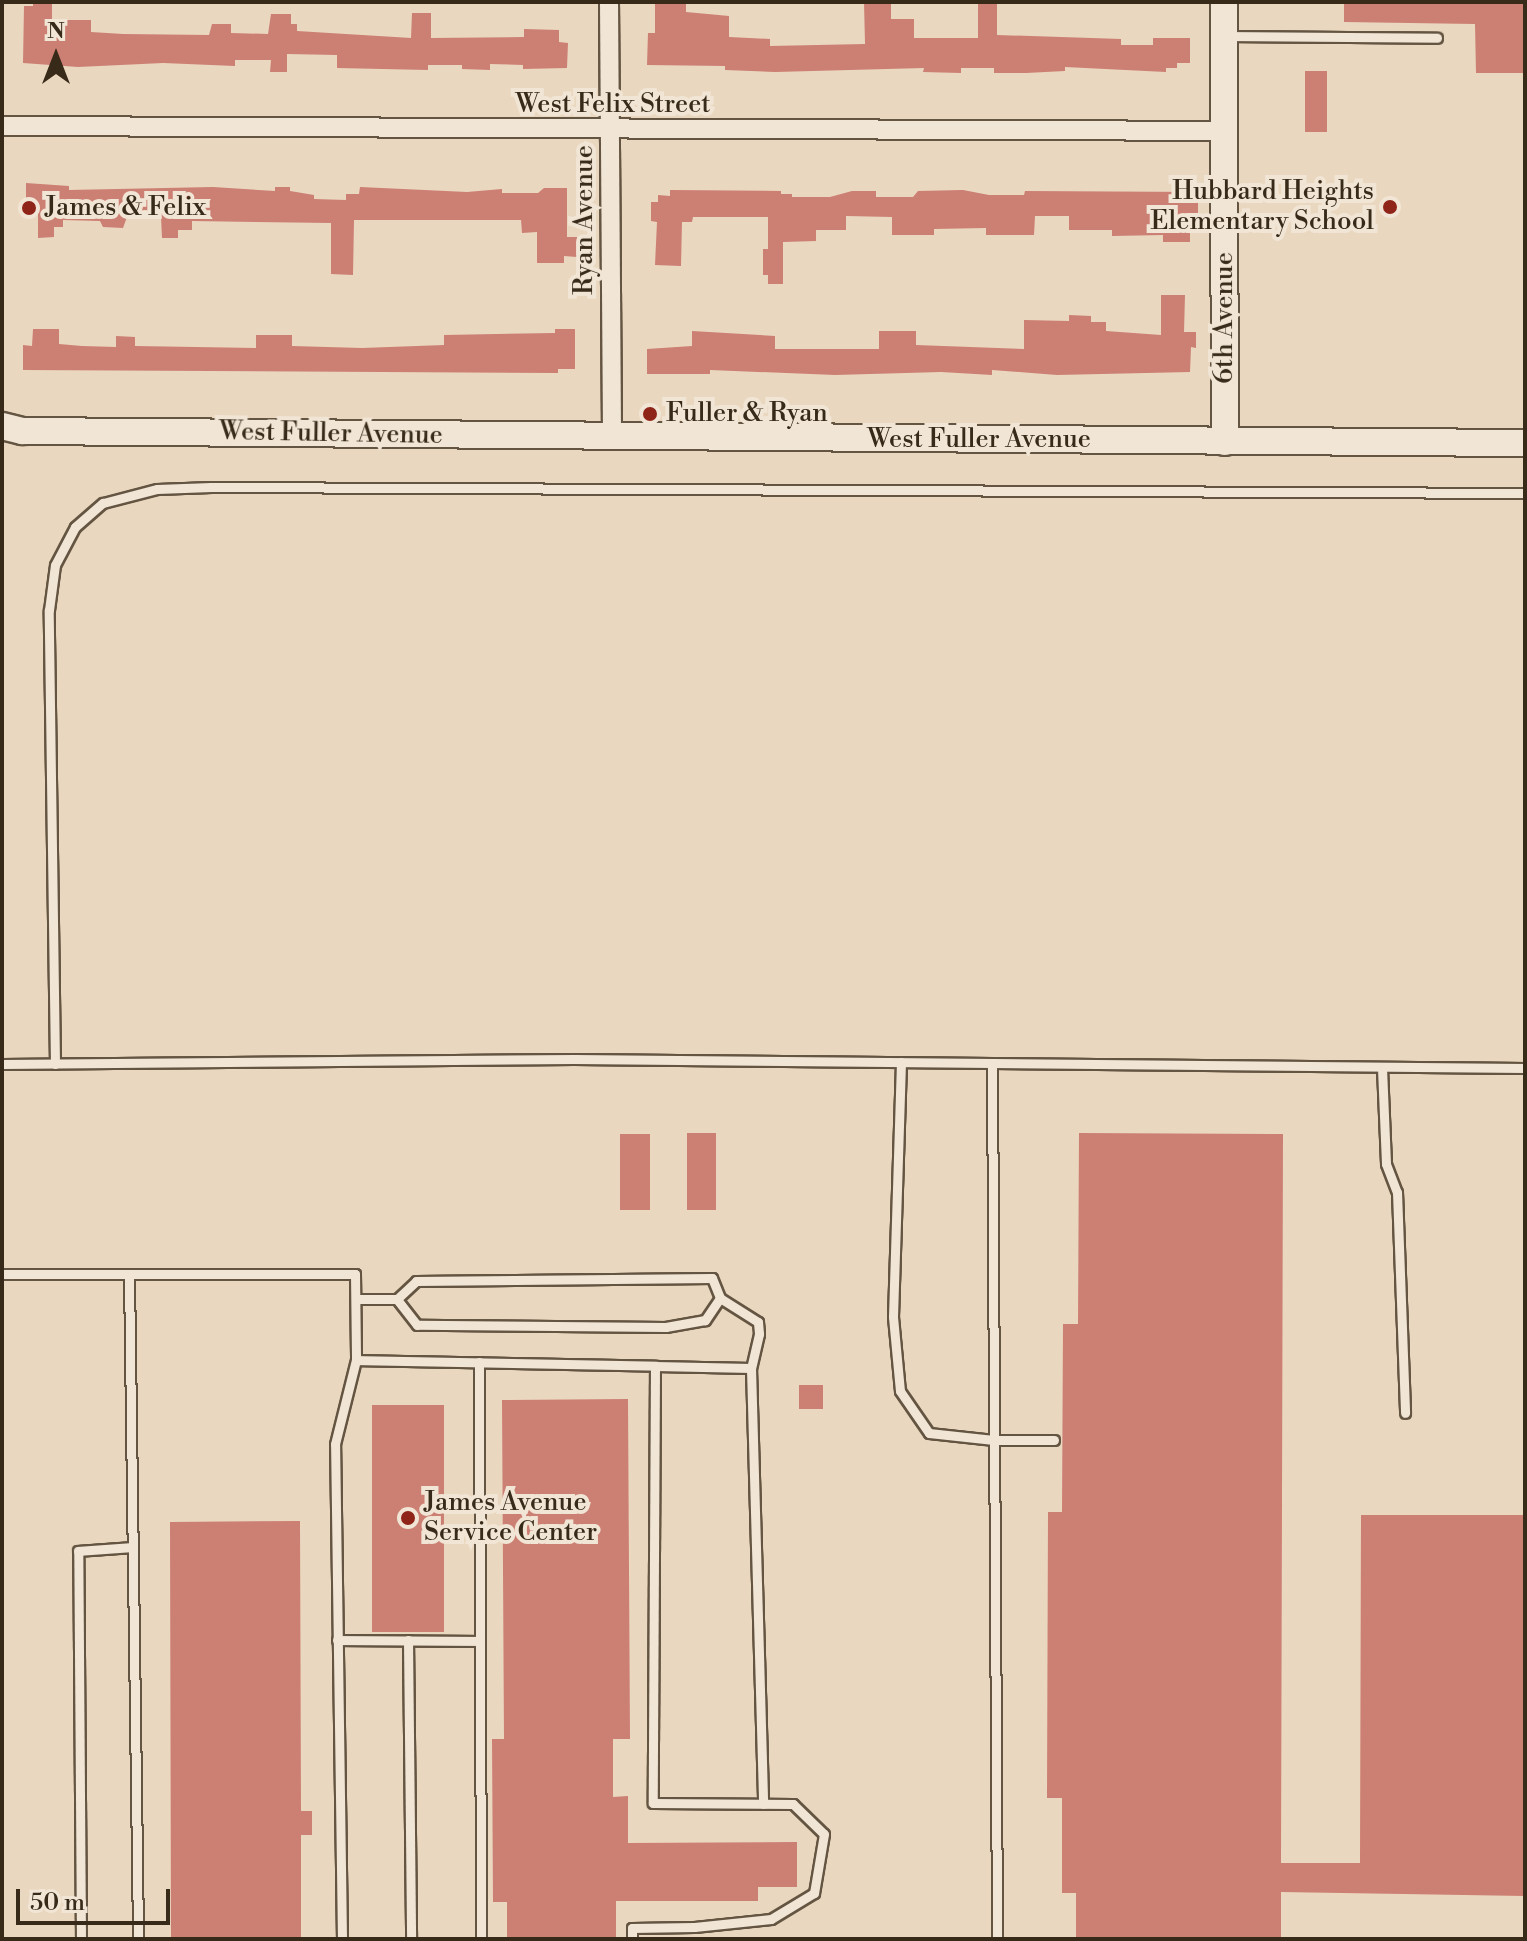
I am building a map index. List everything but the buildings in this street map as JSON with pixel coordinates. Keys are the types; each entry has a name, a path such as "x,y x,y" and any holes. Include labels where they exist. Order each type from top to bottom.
{"street":[{"name":"Ryan Avenue","path":"609,2 612,437"},
{"name":"6th Avenue","path":"1224,2 1225,442"},
{"name":"West Felix Street","path":"2,126 610,131 1225,131"},
{"name":"West Fuller Avenue","path":"2,426 22,431 1525,443"}],"lane":[{"path":"1224,36 1437,38"},
{"path":"55,1064 49,610 55,565 75,527 103,503 157,489 211,487 1525,493"},
{"path":"2,1064 574,1059 1525,1068"},
{"path":"901,1062 893,1317 900,1391 929,1433 994,1440 1054,1440"},
{"path":"992,1065 997,1939"},
{"path":"1382,1068 1386,1164 1397,1192 1405,1413"},
{"path":"2,1274 355,1274 356,1360 335,1444 342,1939"},
{"path":"129,1274 138,1939"},
{"path":"356,1299 397,1299 416,1281 712,1278 720,1298 758,1322 759,1334 751,1368 763,1804"},
{"path":"397,1299 417,1325 666,1327 705,1320 720,1298"},
{"path":"356,1360 751,1368"},
{"path":"479,1362 481,1939"},
{"path":"632,1939 632,1928 694,1927 771,1919 814,1893 824,1834 793,1804 653,1803 655,1366"},
{"path":"81,1939 78,1551 132,1547"},
{"path":"337,1640 480,1641"},
{"path":"408,1640 411,1939"},
{"path":"693,1939 694,1927"}],"place":[{"name":"Hubbard Heights Elementary School","path":"1390,207"},
{"name":"James & Felix","path":"29,208"},
{"name":"Fuller & Ryan","path":"650,414"},
{"name":"James Avenue Service Center","path":"408,1518"}]}
